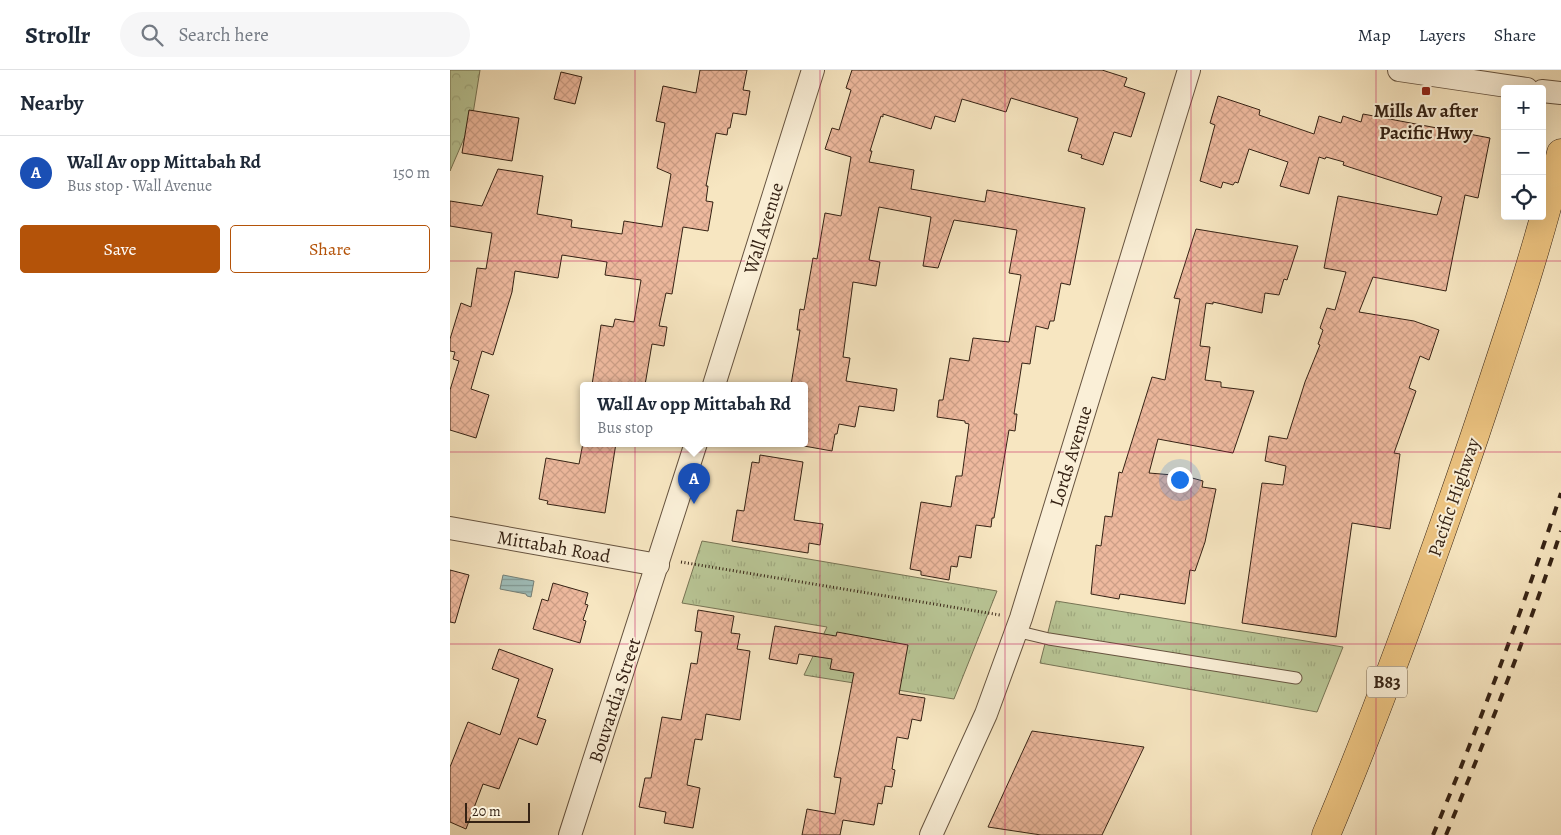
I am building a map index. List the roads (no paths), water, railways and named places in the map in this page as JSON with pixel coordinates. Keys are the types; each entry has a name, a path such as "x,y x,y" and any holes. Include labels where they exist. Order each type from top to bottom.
{"main road":[{"name":"Pacific Highway","path":"1326,835 1362,749 1444,527 1523,290 1561,153"}],"street":[{"name":"Wall Avenue","path":"715,382 812,70"},
{"name":"Lords Avenue","path":"931,835 986,714 1018,625 1189,70"},
{"path":"1399,70 1501,85"},
{"path":"1546,91 1561,93"},
{"path":"659,562 695,447"},
{"name":"Mittabah Road","path":"450,528 659,562"},
{"name":"Bouvardia Street","path":"570,835 659,562"}],"lane":[{"path":"1018,625 1058,641 1296,678"}],"water":[{"path":"503,575 534,581 531,597 526,594 500,589"}],"railway":[{"path":"1433,835 1500,666 1532,580 1561,493"},
{"path":"1446,835 1506,684 1561,531"}],"place":[{"name":"Mills Av after Pacific Hwy","path":"1426,91"},
{"name":"Wall Av opp Mittabah Rd","path":"694,504"}]}
